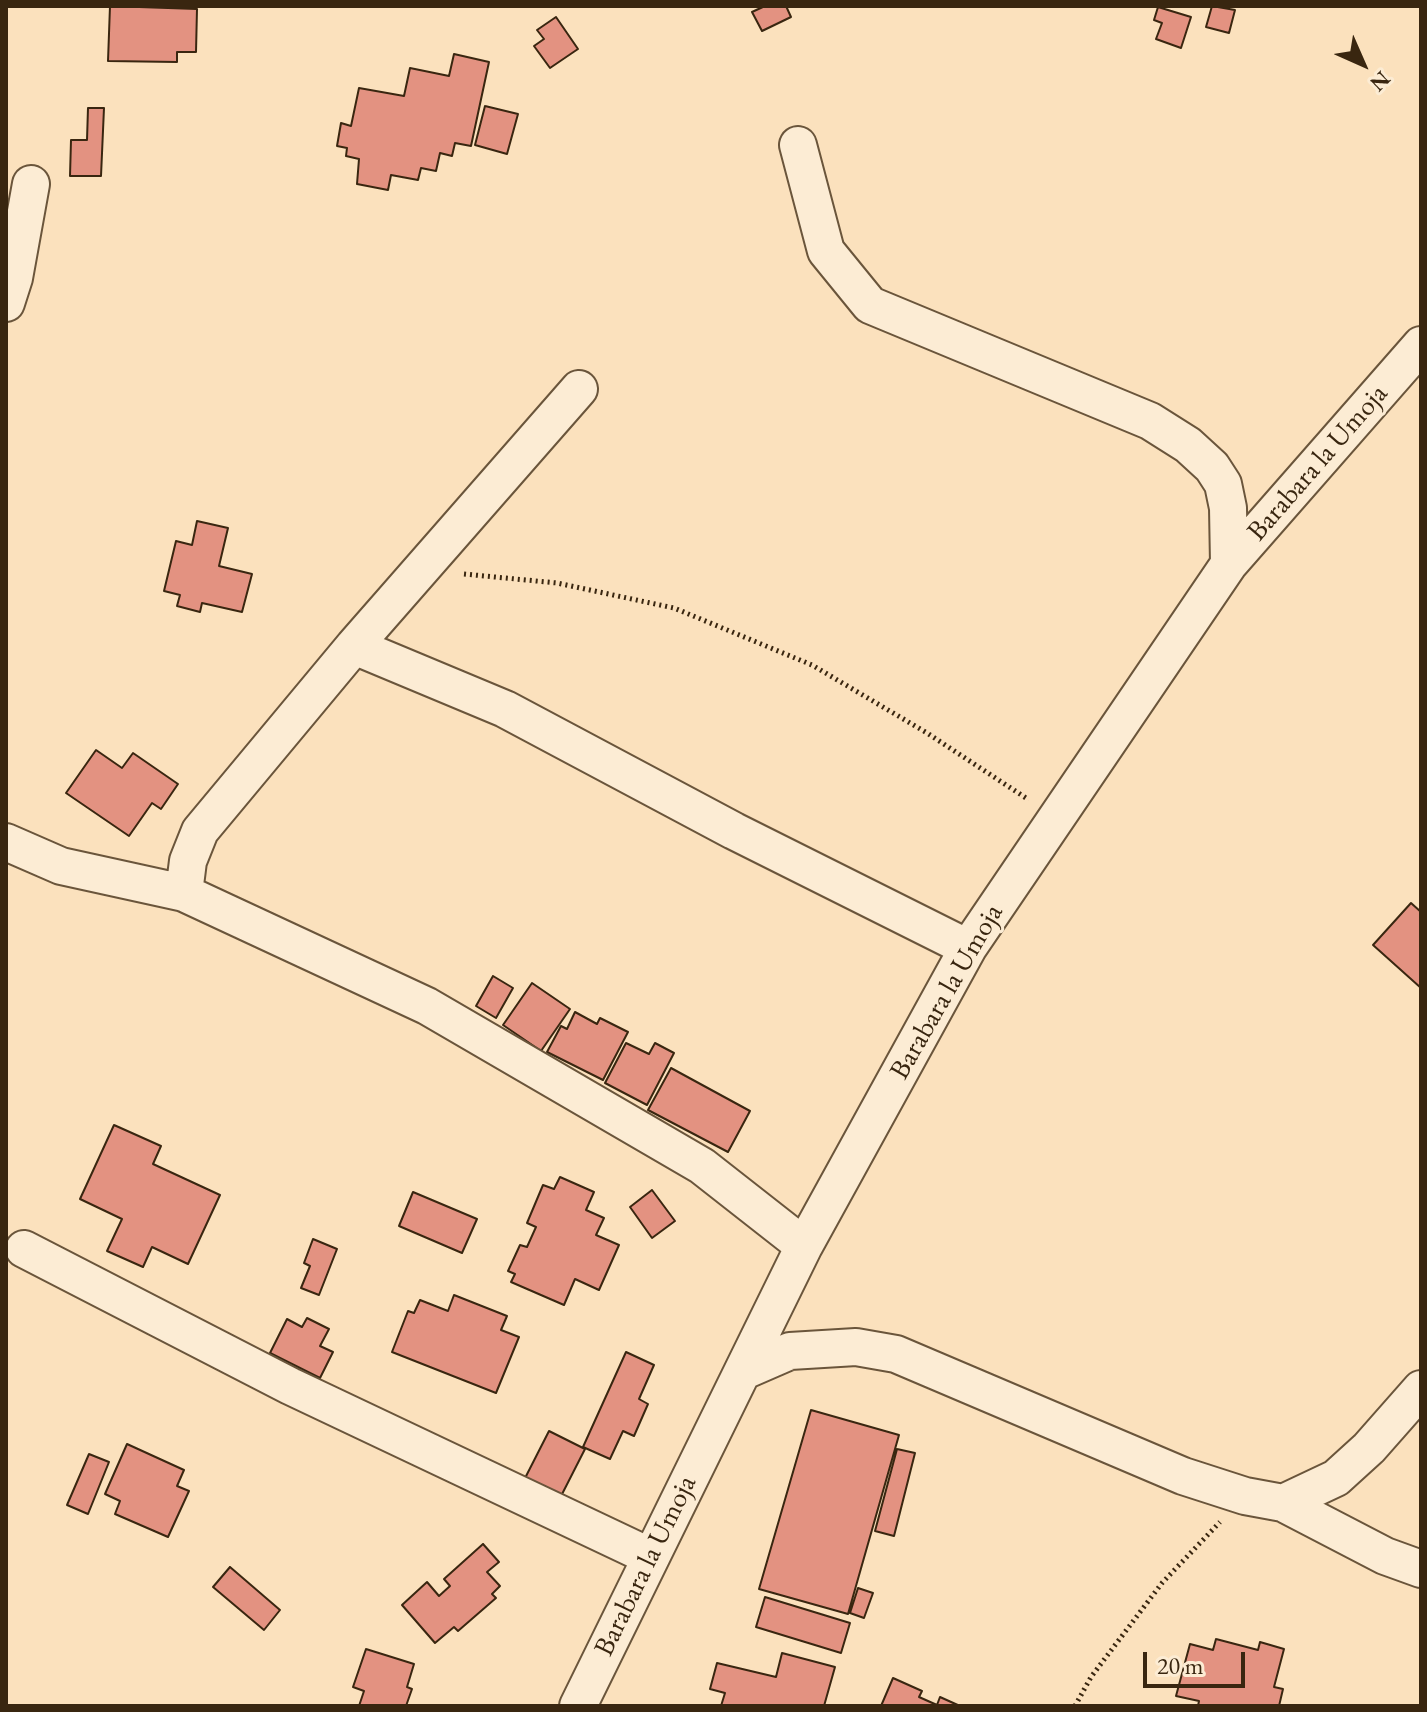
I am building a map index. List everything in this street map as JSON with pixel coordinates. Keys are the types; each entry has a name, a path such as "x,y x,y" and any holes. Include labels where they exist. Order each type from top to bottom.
{"street":[{"path":"798,145 826,251 870,305 1150,421 1188,445 1212,467 1223,484 1228,508 1229,564"},
{"path":"6,303 14,278 31,184"},
{"name":"Barabara la Umoja","path":"578,1706 649,1556 804,1246 968,948 1229,564 1421,345"},
{"path":"184,893 188,861 200,831 354,646 579,389"},
{"path":"354,646 505,709 734,831 968,948"},
{"path":"6,842 61,866 184,893 427,1006 702,1166 804,1246"},
{"path":"24,1249 290,1386 649,1556"},
{"path":"744,1371 790,1351 856,1347 896,1354 1183,1476 1245,1496 1283,1503 1385,1556 1421,1569"},
{"path":"1283,1503 1336,1478 1369,1448 1421,1389"}],"path":[{"path":"423,570 557,583 674,608 812,665 927,733 1057,819"},
{"path":"1075,1706 1091,1677 1162,1583 1245,1496"}],"building":[{"path":"110,6 197,9 196,52 177,52 177,62 108,61"},
{"path":"765,6 786,6 791,17 762,31 752,12"},
{"path":"1212,6 1235,10 1229,33 1206,27"},
{"path":"1158,7 1191,17 1181,48 1156,39 1162,23 1154,20"},
{"path":"556,17 578,49 550,68 534,46 544,39 537,30"},
{"path":"454,54 489,62 471,146 455,143 452,156 440,153 436,171 421,168 418,180 391,175 388,190 357,184 359,159 346,156 347,148 337,146 341,123 351,126 359,88 404,96 410,68 449,76"},
{"path":"485,106 518,114 507,154 475,145"},
{"path":"88,108 104,108 101,176 70,176 71,140 87,140"},
{"path":"197,521 228,528 219,566 252,574 242,612 202,603 200,612 177,606 180,595 164,591 176,541 192,545"},
{"path":"96,750 122,768 133,753 178,784 161,809 152,803 129,836 66,793"},
{"path":"1411,903 1421,912 1421,988 1373,945"},
{"path":"493,976 513,988 496,1018 476,1006"},
{"path":"532,983 570,1009 541,1051 503,1025"},
{"path":"575,1012 597,1024 600,1018 628,1032 603,1080 547,1052 561,1026 567,1029"},
{"path":"626,1043 649,1054 655,1043 674,1053 647,1105 605,1083"},
{"path":"671,1068 750,1111 728,1152 648,1110"},
{"path":"114,1125 161,1146 153,1164 220,1195 188,1264 152,1247 143,1267 107,1251 122,1219 80,1199"},
{"path":"560,1177 594,1192 586,1210 604,1218 596,1235 619,1245 599,1290 575,1279 564,1305 511,1282 515,1274 508,1271 520,1245 527,1247 536,1227 527,1223 543,1185 554,1189"},
{"path":"652,1190 675,1221 652,1238 630,1207"},
{"path":"413,1192 477,1219 462,1253 399,1226"},
{"path":"313,1239 337,1249 319,1295 301,1288 310,1266 304,1263"},
{"path":"454,1295 507,1316 501,1330 519,1337 496,1393 392,1352 408,1311 414,1313 420,1300 448,1311"},
{"path":"307,1318 329,1329 320,1346 333,1352 320,1378 270,1353 287,1319 302,1327"},
{"path":"626,1352 654,1365 639,1399 648,1404 634,1436 623,1431 610,1459 583,1447"},
{"path":"811,1410 899,1435 848,1614 759,1589"},
{"path":"549,1431 585,1449 557,1504 521,1486"},
{"path":"127,1444 184,1470 177,1486 189,1491 168,1537 115,1514 120,1501 105,1494"},
{"path":"897,1449 915,1453 894,1536 875,1531"},
{"path":"89,1454 109,1462 88,1514 67,1505"},
{"path":"483,1544 499,1562 487,1572 500,1586 492,1594 496,1598 458,1631 454,1627 435,1643 402,1605 427,1582 439,1596 450,1586 444,1579"},
{"path":"230,1567 280,1610 264,1630 213,1587"},
{"path":"858,1588 873,1593 864,1618 850,1613"},
{"path":"765,1597 850,1623 841,1653 756,1627"},
{"path":"1216,1639 1258,1650 1260,1642 1284,1649 1274,1687 1283,1689 1279,1706 1198,1706 1199,1701 1176,1696 1190,1644 1213,1650"},
{"path":"366,1649 414,1664 407,1687 412,1689 406,1706 359,1706 364,1691 353,1687"},
{"path":"782,1653 835,1667 824,1706 721,1706 725,1693 710,1689 717,1663 776,1677"},
{"path":"893,1678 922,1691 919,1697 937,1705 940,1697 960,1706 881,1706"}]}
